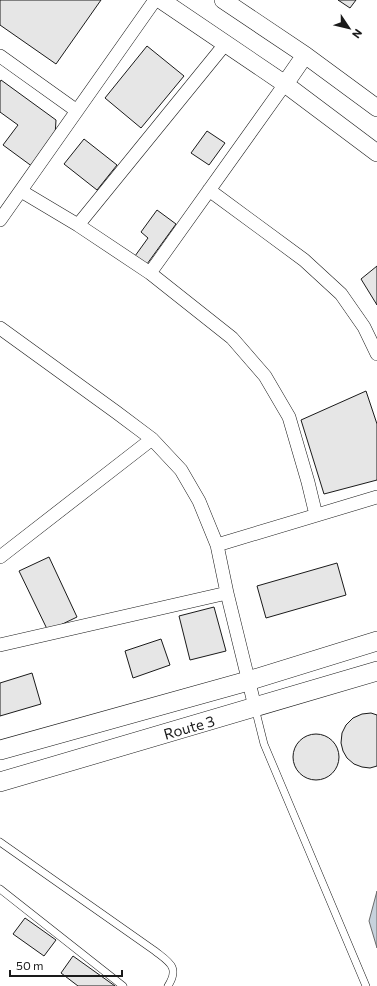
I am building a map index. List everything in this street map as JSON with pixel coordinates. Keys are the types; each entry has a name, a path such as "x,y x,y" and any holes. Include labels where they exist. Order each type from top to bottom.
{"main road":[{"path":"0,750 248,681 377,641"},
{"name":"Route 3","path":"0,782 377,671"}],"street":[{"path":"0,220 155,0"},
{"path":"161,0 285,84 377,153"},
{"path":"223,0 305,55 377,108"},
{"path":"78,225 226,43"},
{"path":"150,273 305,55"},
{"path":"0,56 77,111"},
{"path":"209,190 304,260 341,294 364,327 377,354"},
{"path":"21,191 78,225 150,273 232,338 265,376 289,417 316,515"},
{"path":"0,328 152,439 181,470 199,501 217,546 255,707"},
{"path":"0,557 152,439"},
{"path":"217,546 377,497"},
{"path":"0,645 227,593"}],"lane":[{"path":"255,707 264,744 366,986"},
{"path":"0,842 155,950 171,964 173,970 172,979 168,986"},
{"path":"0,889 123,986"}],"shaded area":[{"path":"377,891 377,948 369,921"}],"building":[{"path":"0,0 101,0 56,64 0,25"},
{"path":"338,0 356,0 350,8"},
{"path":"147,46 184,76 141,128 105,98"},
{"path":"1,80 56,120 55,136 33,167 3,145 18,125 0,112"},
{"path":"207,131 225,143 209,165 191,153"},
{"path":"84,139 117,165 97,190 64,164"},
{"path":"157,210 176,224 147,264 135,256 148,238 141,232"},
{"path":"377,266 377,305 361,279"},
{"path":"366,391 377,424 377,480 324,494 301,420"},
{"path":"49,557 77,617 48,631 19,571"},
{"path":"337,563 346,595 266,618 257,586"},
{"path":"214,607 226,651 190,660 179,616"},
{"path":"161,639 170,665 133,678 125,651"},
{"path":"32,673 41,704 0,716 0,683"},
{"path":"371,713 377,715 377,766 370,768 354,764 347,758 341,743 342,733 346,725 353,718 362,714"},
{"path":"311,734 321,734 329,738 335,744 339,752 339,762 335,770 329,776 321,780 311,780 303,776 297,770 293,762 293,752 297,744 303,738"},
{"path":"25,918 56,940 44,956 13,934"},
{"path":"73,956 115,986 78,986 61,973"}]}
